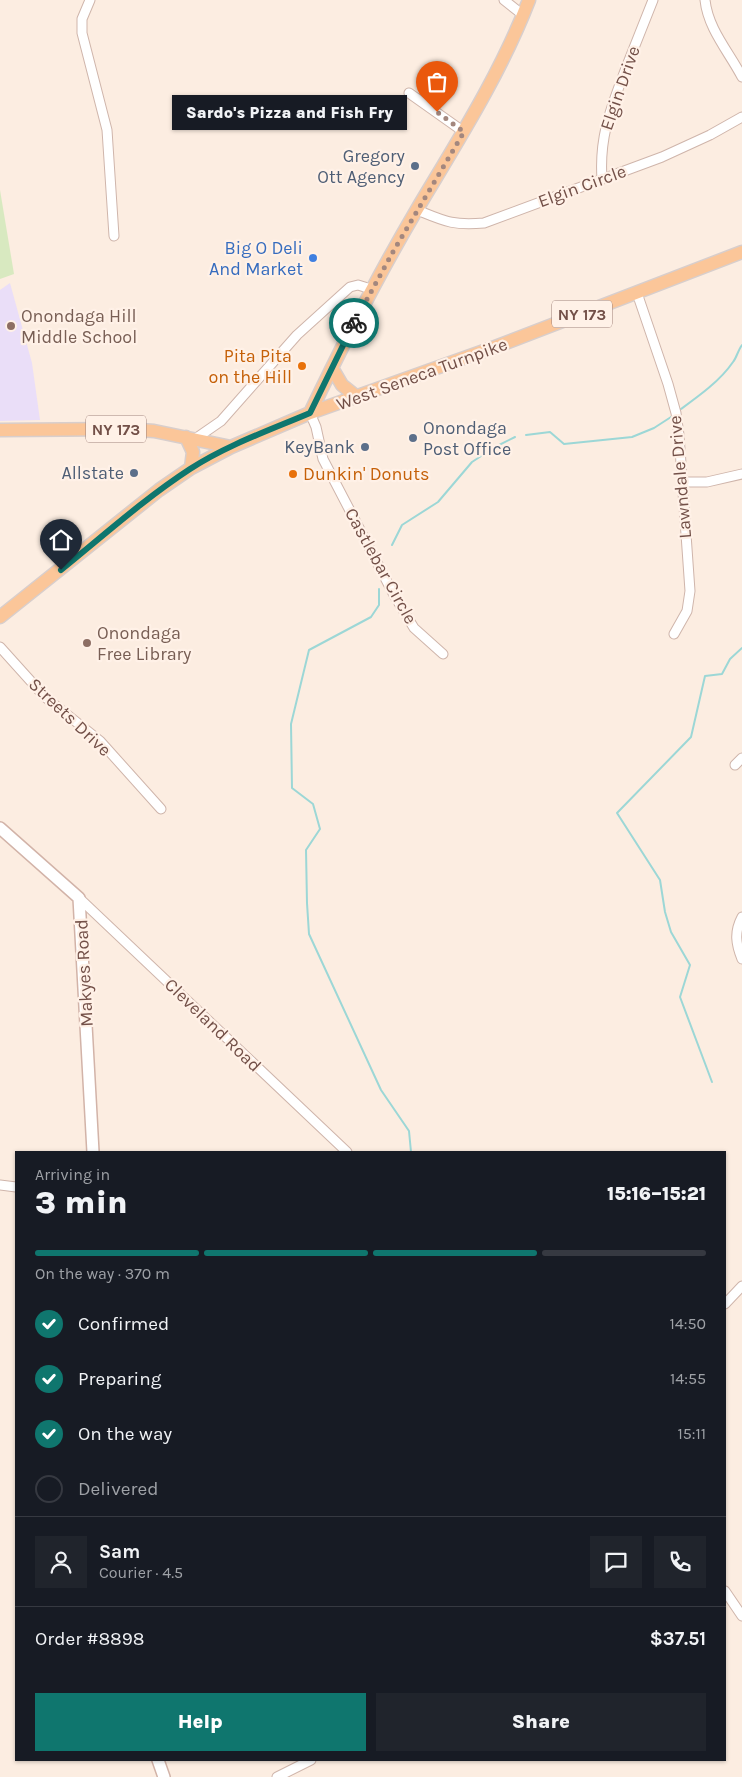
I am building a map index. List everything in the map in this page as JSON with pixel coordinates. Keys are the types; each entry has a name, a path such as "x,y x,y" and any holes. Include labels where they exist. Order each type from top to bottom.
{"main road":[{"path":"310,413 371,289 496,75 529,0"},
{"name":"West Seneca Turnpike","path":"0,617 159,490 191,468 230,446 310,413 637,293 742,252"},
{"path":"332,368 342,385 357,397"},
{"name":"NY 173","path":"0,430 128,429 154,431 230,446"},
{"path":"191,438 193,452 191,468"}],"street":[{"path":"90,0 82,19 82,33 107,130 114,236"},
{"path":"504,0 523,15"},
{"name":"Elgin Drive","path":"602,179 600,158 609,114 653,0"},
{"path":"705,0 707,15 742,77"},
{"path":"410,93 464,132"},
{"name":"Elgin Circle","path":"417,210 449,223 464,225 484,223 686,146 710,136 742,117"},
{"path":"191,438 220,421 297,335 350,287 358,285 371,289"},
{"name":"Lawndale Drive","path":"637,293 668,384 676,413 679,435 690,590 687,611 674,634"},
{"name":"Castlebar Circle","path":"310,413 316,426 323,459 394,595 414,628 443,654"},
{"path":"682,482 707,482 742,474"},
{"name":"Streets Drive","path":"0,648 45,697 100,741 161,809"},
{"path":"735,765 742,758"},
{"name":"Makyes Road","path":"0,828 79,898 93,1151"},
{"name":"Cleveland Road","path":"79,898 346,1151"},
{"path":"742,916 737,932 737,945 742,959"},
{"path":"0,1185 15,1187"},
{"path":"726,1303 742,1286"},
{"path":"726,1592 742,1616"},
{"path":"158,1761 164,1777"},
{"path":"277,1777 309,1761"}],"shaded area":[{"name":"Onondaga Hill Middle School","path":"10,283 32,363 40,420 0,421 0,290"}],"green space":[{"path":"0,190 14,274 0,279"}],"waterway":[{"path":"681,409 722,376 742,345"},
{"path":"526,435 550,432 564,444 632,437 654,428 671,417"},
{"path":"392,545 402,525 438,502 472,462 515,437"},
{"path":"379,589 379,605 371,617 309,650 291,724 292,788 313,804 320,829 306,850 309,934 381,1090 409,1131 411,1151"},
{"path":"712,1082 680,997 690,965 671,932 665,912 660,880 617,813 691,737 705,676 722,674 730,659 742,648"}],"way so far":[{"path":"354,323 371,289 464,132 437,112"}],"place":[{"name":"Sardo's Pizza and Fish Fry","path":"437,112"},
{"name":"Gregory Ott Agency","path":"415,166"},
{"name":"Big O Deli And Market","path":"313,258"},
{"name":"Onondaga Hill Middle School","path":"11,326"},
{"name":"Pita Pita on the Hill","path":"302,366"},
{"name":"Onondaga Post Office","path":"413,438"},
{"name":"KeyBank","path":"365,447"},
{"name":"Allstate","path":"134,473"},
{"name":"Dunkin' Donuts","path":"293,474"},
{"name":"Onondaga Free Library","path":"87,643"}],"route":[{"path":"61,570 159,490 191,468 230,446 310,413 354,323"}]}
